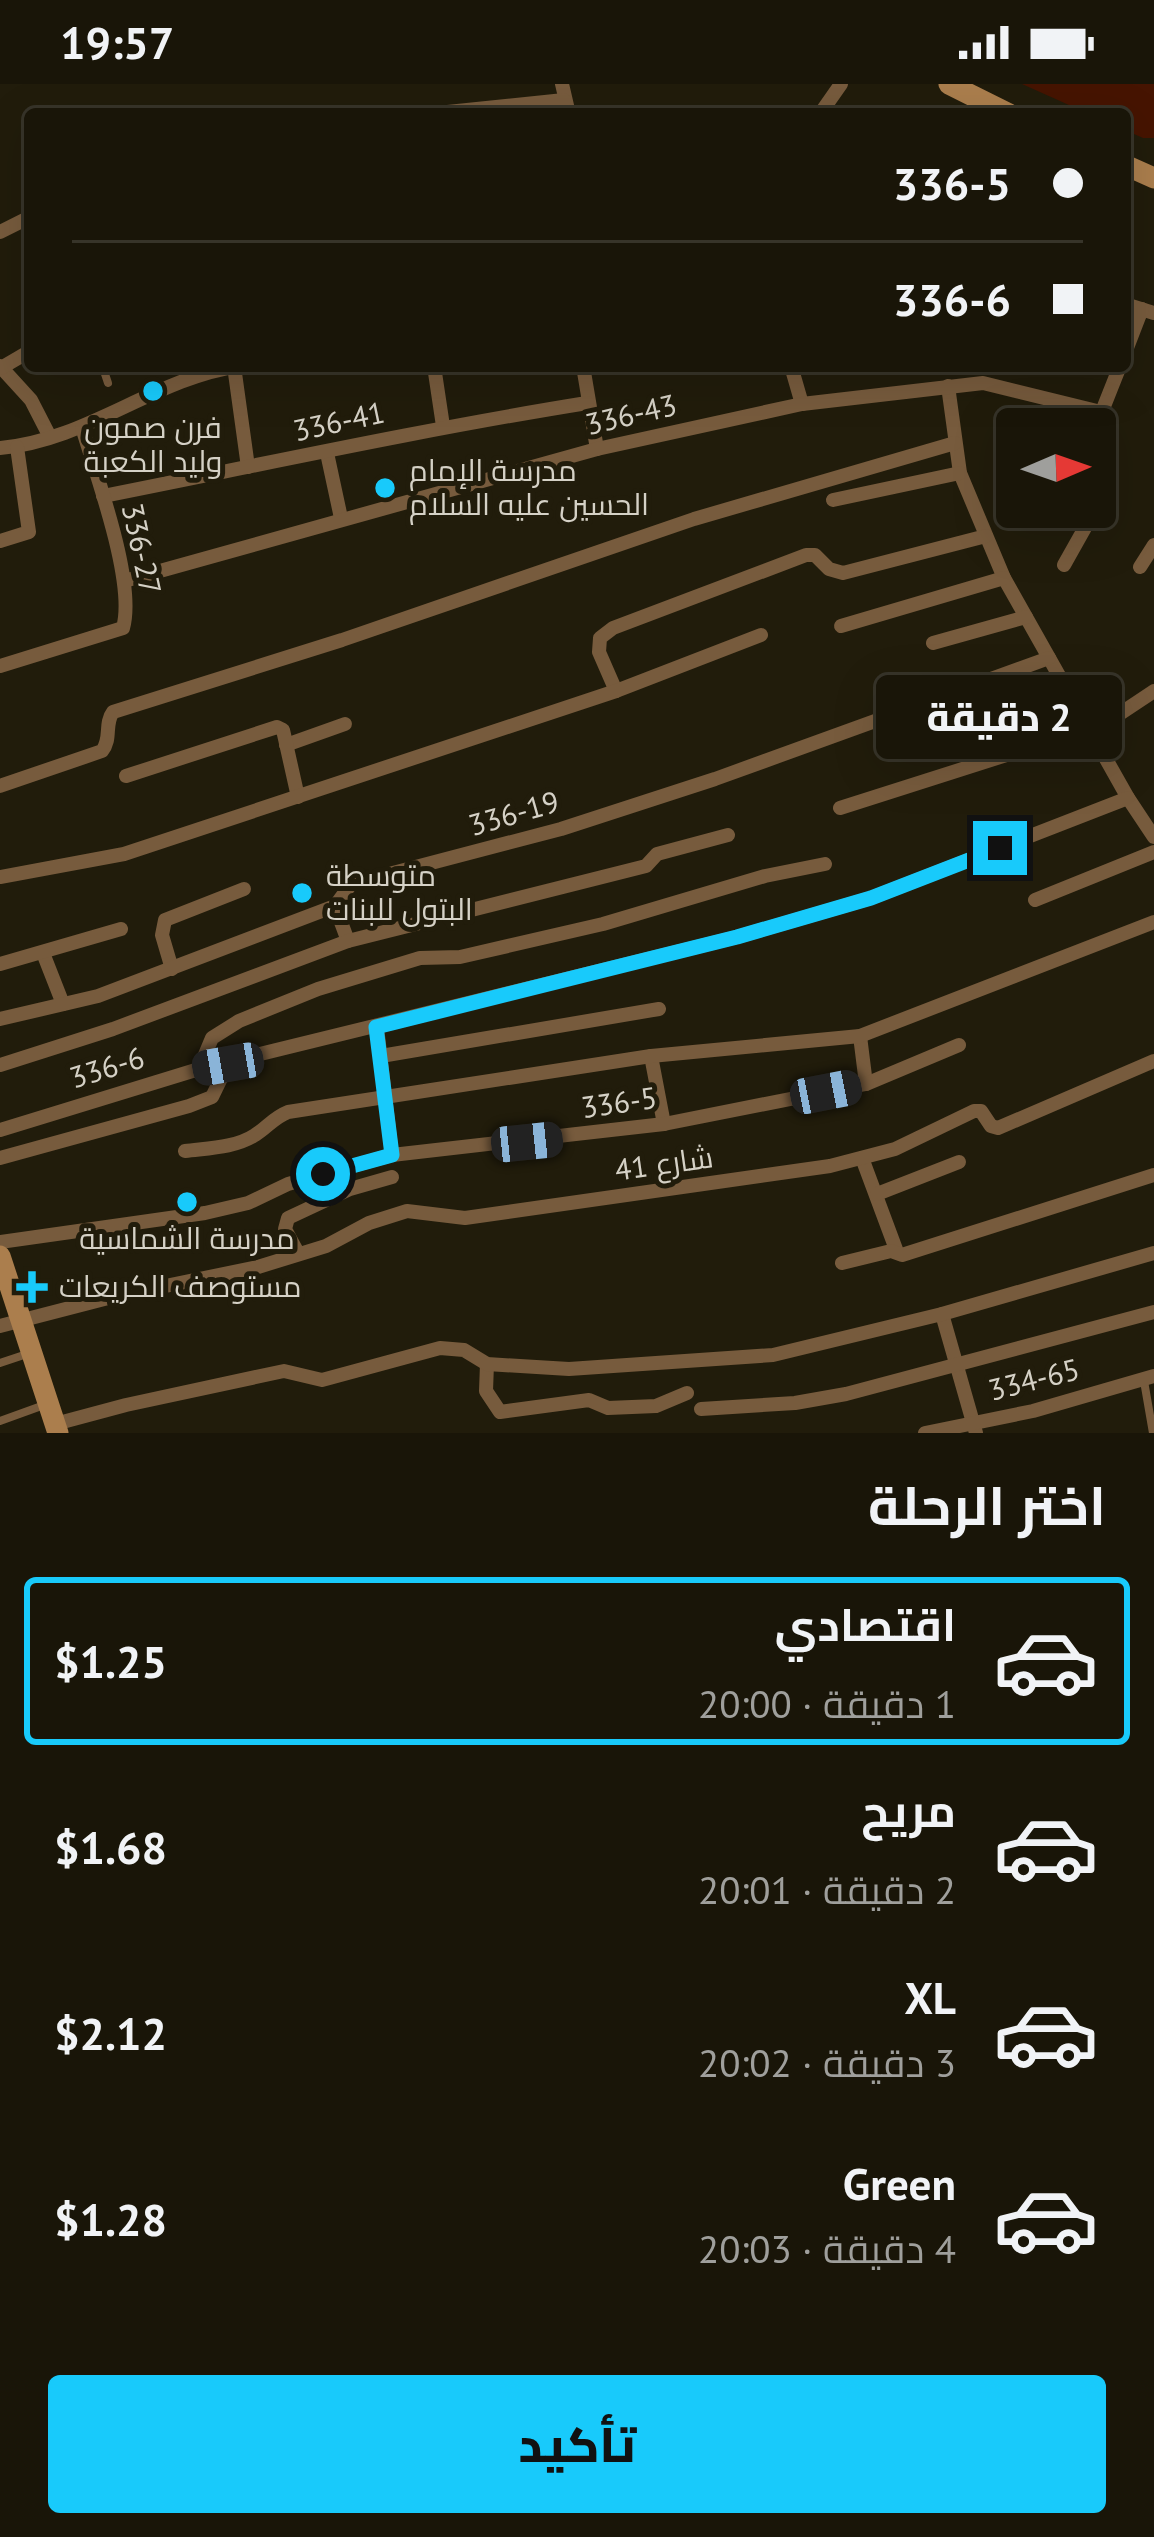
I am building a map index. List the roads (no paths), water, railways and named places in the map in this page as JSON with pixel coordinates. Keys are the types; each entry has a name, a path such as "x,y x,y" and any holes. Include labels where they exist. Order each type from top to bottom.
{"street":[{"path":"949,84 997,108"},
{"path":"483,108 565,99"},
{"path":"1131,341 1148,311"},
{"path":"1,367 32,400 50,437"},
{"path":"0,541 29,532 8,448 82,427 198,372"},
{"path":"237,372 248,467"},
{"path":"435,372 443,426"},
{"path":"584,372 597,449"},
{"path":"793,372 802,404"},
{"path":"1104,408 1118,372"},
{"name":"336-43","path":"124,581 597,449 802,404 983,383 1086,408"},
{"path":"948,386 961,473 1004,578 1154,837"},
{"name":"336-41","path":"103,496 443,426 587,403"},
{"name":"336-27","path":"0,666 123,628 128,613 124,581 82,427"},
{"path":"0,786 102,751 113,712 364,633 715,512 955,443"},
{"path":"327,453 341,518"},
{"path":"832,500 961,473"},
{"path":"1064,565 1085,528"},
{"path":"616,691 599,652 600,638 613,628 806,555 815,555 835,573 843,573 986,536"},
{"path":"1140,567 1154,544"},
{"path":"841,626 1004,578"},
{"path":"932,643 1026,617"},
{"path":"0,878 124,854 616,691 761,635"},
{"name":"336-19","path":"0,1019 172,969 335,906 351,884 561,830 1049,658"},
{"path":"840,808 1090,731 1154,691"},
{"path":"286,745 345,724"},
{"path":"126,776 277,727 283,730 298,797"},
{"name":"336-6","path":"0,1130 199,1069 737,937 871,898 1128,798"},
{"path":"0,1065 113,1029 348,941 646,866 657,854 728,835"},
{"path":"1035,900 1154,852"},
{"path":"199,1069 212,1038 239,1021 318,989 420,958 460,957 501,948 825,864"},
{"path":"172,969 162,935 165,920 244,889"},
{"path":"335,906 348,941"},
{"path":"185,1151 236,1144 288,1112 651,1056 860,1036 1154,922"},
{"path":"0,964 121,928"},
{"path":"43,953 63,1004"},
{"path":"381,1056 659,1009"},
{"path":"376,1027 392,1155"},
{"path":"860,1036 866,1084"},
{"name":"336-5","path":"0,1242 205,1213 392,1155 664,1124 866,1084 959,1046"},
{"path":"651,1056 664,1124"},
{"name":"شارع 41","path":"11,1323 258,1267 326,1246 369,1223 406,1211 465,1218 830,1166 895,1149 974,1111 998,1128 1154,1060"},
{"path":"0,1158 212,1097 228,1064"},
{"path":"862,1157 897,1252"},
{"path":"877,1194 959,1162"},
{"path":"842,1263 897,1252 902,1255 1154,1175"},
{"path":"298,1253 285,1229 288,1218 350,1189 392,1177"},
{"path":"2,1268 11,1323 32,1352 54,1420 284,1371 322,1380 440,1348 464,1350 487,1364 569,1369 773,1354 943,1314 1154,1253"},
{"path":"701,1409 829,1397 1154,1312"},
{"path":"943,1314 975,1428"},
{"path":"487,1364 486,1391 500,1412 589,1400 608,1408 656,1406 687,1393"},
{"name":"334-65","path":"925,1433 975,1428 1149,1378"}],"lane":[{"path":"104,372 108,383"},
{"path":"0,1363 32,1352"},
{"path":"1149,1378 1154,1433"},
{"path":"0,1420 54,1420"}],"place":[{"name":"فرن صمون وليد الكعبة","path":"153,391"},
{"name":"مدرسة الإمام الحسين عليه السلام","path":"385,488"},
{"name":"متوسطة البتول للبنات","path":"302,893"},
{"name":"مدرسة الشماسية","path":"187,1202"},
{"name":"مستوصف الكريعات","path":"32,1287"}]}
